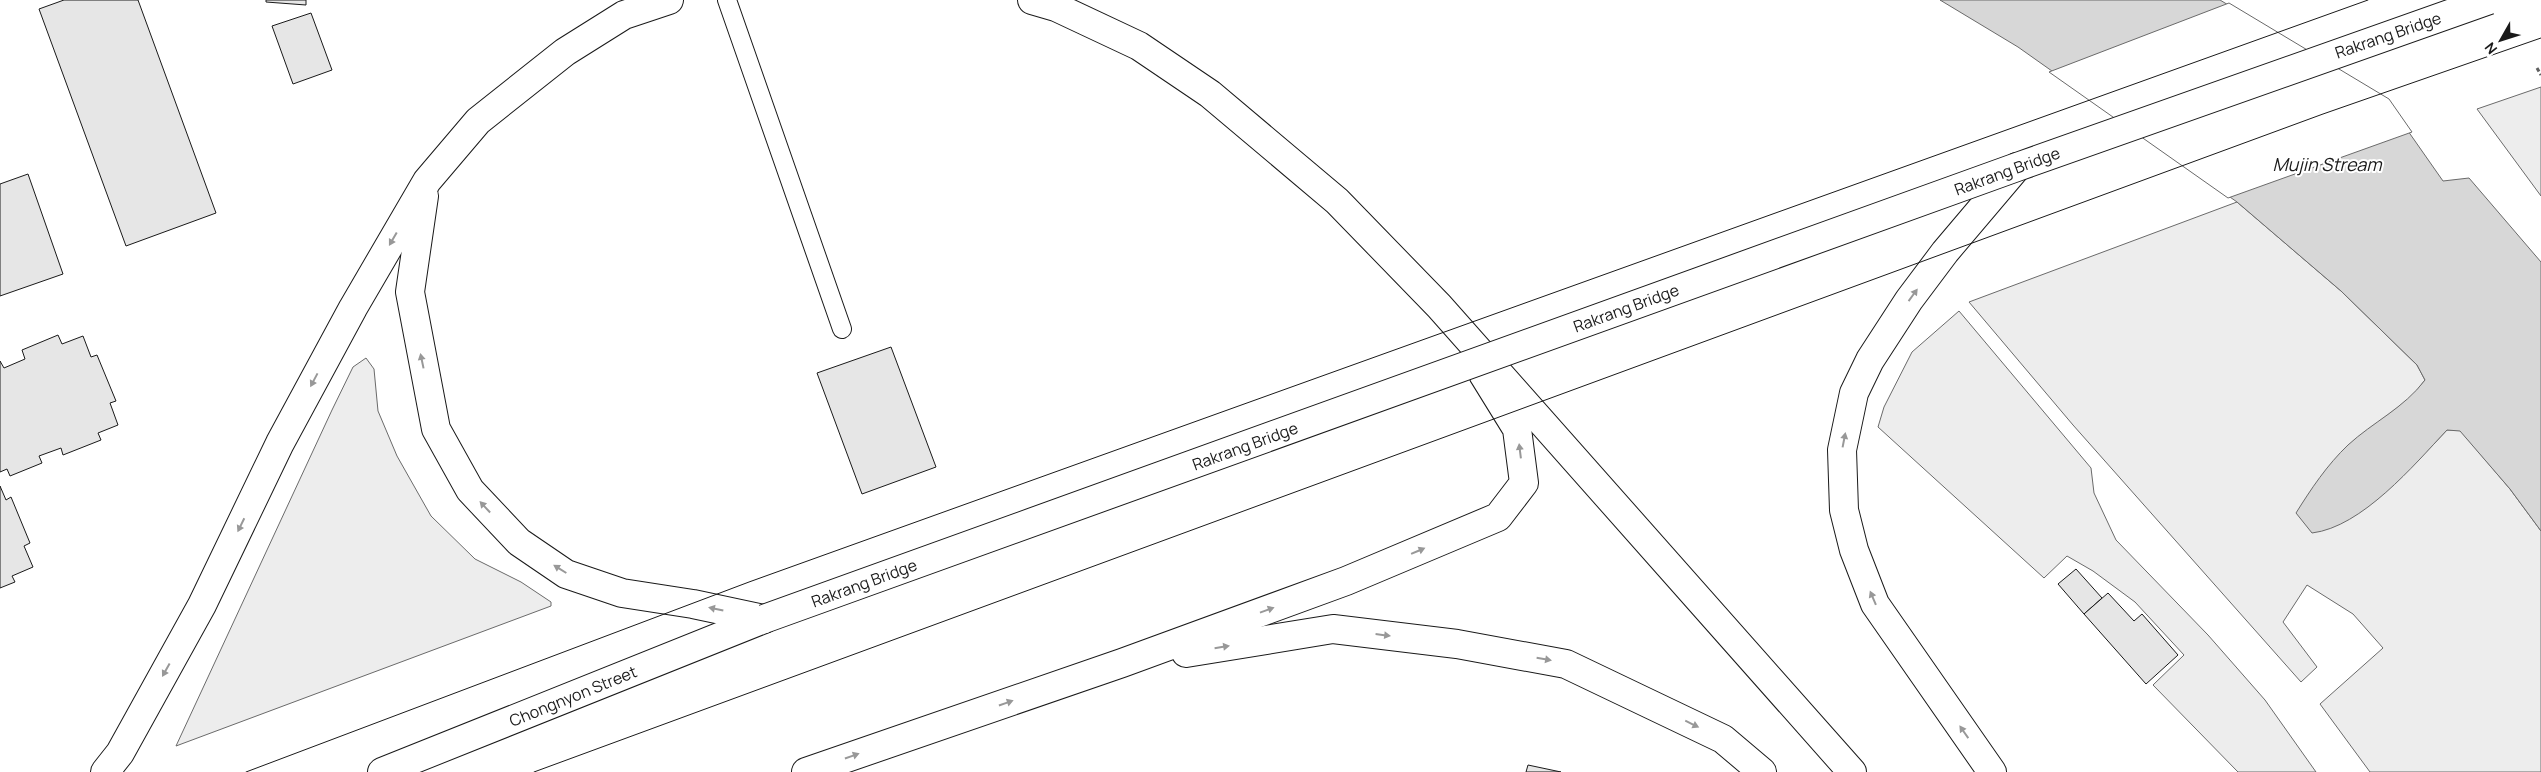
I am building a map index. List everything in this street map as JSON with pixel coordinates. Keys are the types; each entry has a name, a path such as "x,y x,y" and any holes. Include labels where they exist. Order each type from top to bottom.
{"main road":[{"path":"105,772 120,753 202,605 280,443 353,308 426,181 478,121 565,52 624,15 669,0"},
{"path":"1032,0 1056,7 1138,46 1210,94 1337,201 1439,306 1852,772"},
{"name":"Rakrang Bridge","path":"764,619 2017,167 2489,0"},
{"path":"1992,772 1876,604 1854,550 1844,510 1842,450 1854,393 1870,360 1909,300 1945,252 2017,167"},
{"path":"426,181 410,292 436,429 470,490 519,542 566,574 622,593 694,604 764,619"},
{"path":"806,772 1122,663 1346,581 1498,518 1524,483 1518,430 1439,306"},
{"name":"Chongnyon Street","path":"382,772 764,619"},
{"path":"1122,663 1333,629 1457,644 1566,664 1723,739 1762,772"}],"lane":[{"path":"727,0 842,329"}],"path":[{"path":"2537,68 2541,75"}],"shaded area":[{"path":"2541,87 2541,196 2477,109"},
{"path":"2237,202 2341,291 2417,365 2425,380 2412,397 2349,445 2427,451 2447,430 2460,430 2510,489 2541,531 2541,772 2370,772 2320,704 2383,648 2353,614 2307,585 2283,622 2317,667 2301,682 2073,425 1969,302"},
{"path":"1959,311 2091,468 2094,493 2116,540 2208,635 2265,700 2316,772 2238,772 2153,685 2184,655 2135,602 2093,571 2067,556 2044,578 1878,427 1884,407 1912,352"},
{"path":"366,358 374,369 378,411 397,456 431,516 475,559 521,582 551,602 551,606 176,746 353,367"}],"water":[{"name":"Mujin Stream","path":"1940,0 2220,0 2387,101 2443,181 2469,178 2541,262 2541,531 2510,489 2460,431 2447,430 2403,476 2368,507 2350,519 2331,528 2312,533 2296,513 2307,495 2348,445 2417,390 2425,380 2417,365 2341,291 2237,202 2018,47"}],"pier":[{"path":"2229,3 2389,99 2412,132 2228,198 2049,72"}],"building":[{"path":"64,0 138,0 216,213 126,246 39,9"},
{"path":"266,0 306,0 306,5 266,2"},
{"path":"311,13 332,70 293,84 272,26"},
{"path":"28,174 63,274 0,296 0,184"},
{"path":"58,335 62,344 83,336 91,357 97,355 116,401 110,403 118,425 98,433 101,440 63,455 61,448 39,456 42,463 10,476 7,469 0,472 0,361 4,368 25,359 22,350"},
{"path":"891,347 936,467 862,494 817,373"},
{"path":"0,486 6,500 11,497 30,543 24,546 33,567 12,576 15,582 0,588"},
{"path":"2076,569 2102,598 2084,614 2058,584"},
{"path":"2108,593 2134,621 2142,614 2178,655 2146,684 2084,614"},
{"path":"1528,765 1561,772 1526,772"}],"tram line":[{"path":"246,772 749,582 2368,0"},
{"path":"534,772 2323,114 2541,38"}]}
